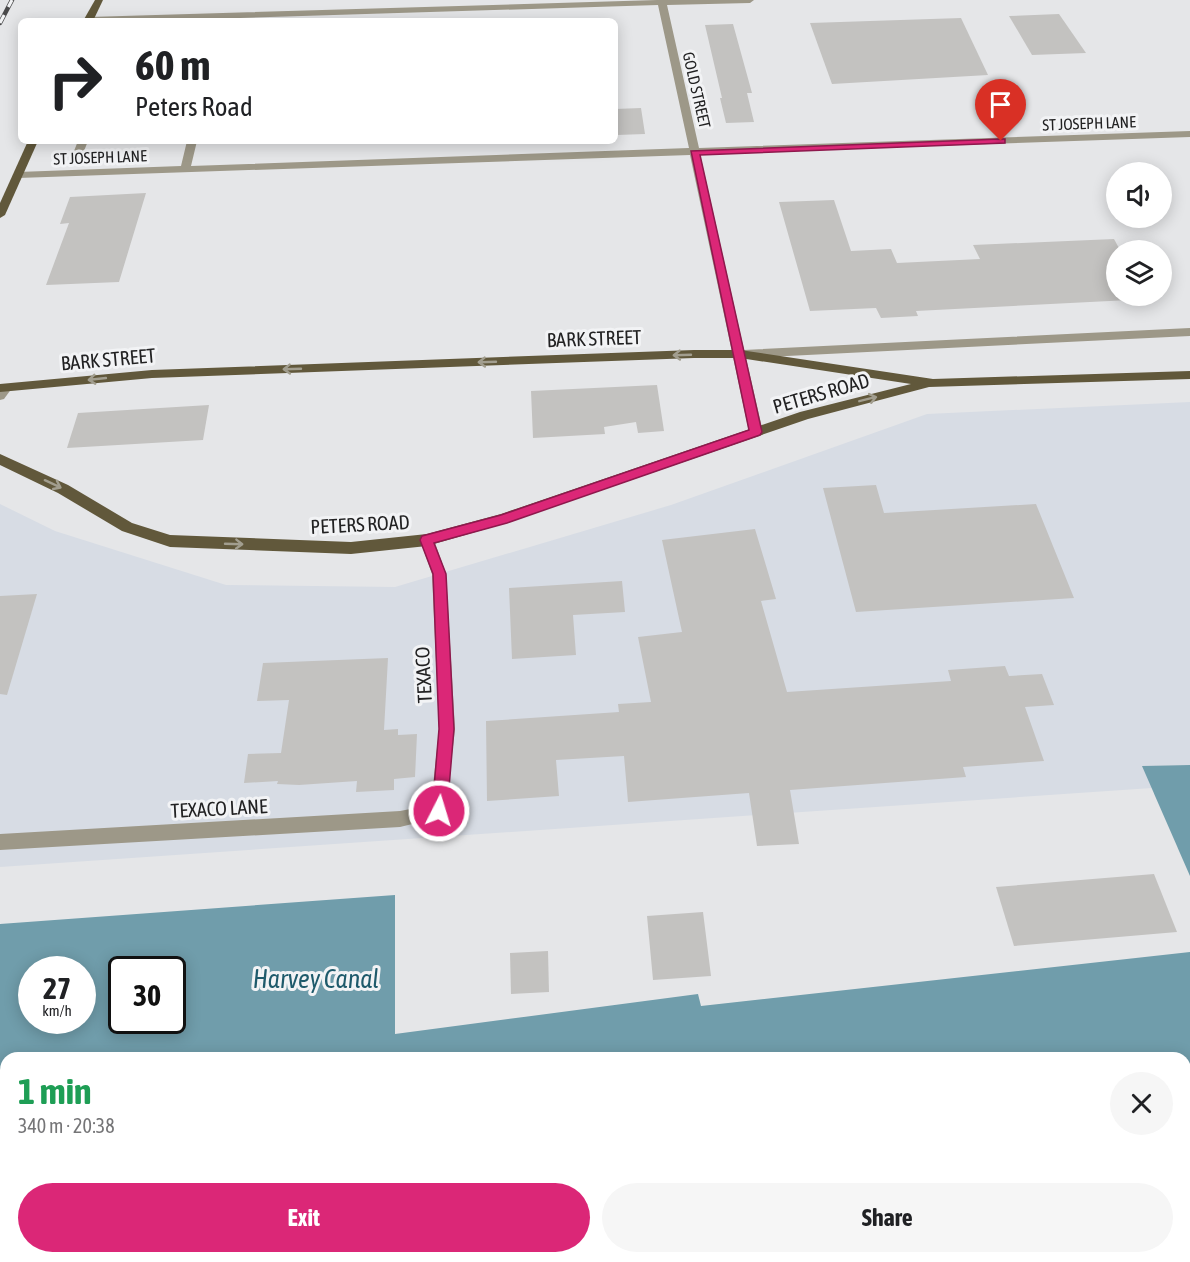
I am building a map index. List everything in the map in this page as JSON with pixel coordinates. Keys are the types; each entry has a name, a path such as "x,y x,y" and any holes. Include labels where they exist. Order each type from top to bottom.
{"main road":[{"path":"90,18 99,0"},
{"path":"0,215 32,144"},
{"name":"PETERS ROAD","path":"740,354 933,383 1190,375"},
{"name":"BARK STREET","path":"2,391 152,374 740,354"},
{"name":"PETERS ROAD","path":"0,459 63,489 127,527 170,541 351,548 427,540 503,519 804,415 933,383"}],"street":[{"path":"174,18 750,0"},
{"name":"GOLD STREET","path":"661,1 756,432"},
{"name":"ST JOSEPH LANE","path":"18,175 1190,134"},
{"path":"75,161 82,144"},
{"path":"185,170 191,144"},
{"name":"BARK STREET","path":"740,354 1190,332"},
{"name":"TEXACO","path":"427,540 439,574 447,729 439,811"},
{"name":"TEXACO LANE","path":"0,842 400,819 439,811"}],"shaded area":[{"path":"1190,402 1190,765 1143,766 1152,788 0,867 0,504 55,531 226,585 395,587 671,505 927,414"}],"water":[{"path":"1190,765 1190,876 1142,766"},
{"name":"Harvey Canal","path":"395,895 395,1034 698,994 701,1006 1190,952 1190,1052 0,1052 0,924"}],"building":[{"path":"1059,14 1086,53 1032,55 1009,16"},
{"path":"961,18 988,75 832,84 810,23"},
{"path":"733,24 752,93 747,93 754,122 726,123 720,98 722,98 705,25"},
{"path":"641,108 645,134 618,135 618,109"},
{"path":"146,193 119,282 46,285 69,223 60,224 70,197"},
{"path":"834,200 851,251 891,249 897,263 980,259 973,245 1114,239 1106,240 1106,301 916,311 918,316 881,318 876,308 810,311 779,202"},
{"path":"657,385 664,431 638,433 636,422 604,427 605,434 533,438 531,391"},
{"path":"209,405 203,440 67,448 78,413"},
{"path":"876,485 884,513 1036,504 1074,598 856,612 823,488"},
{"path":"755,529 776,599 761,601 787,692 951,681 948,670 1005,666 1009,676 1042,674 1054,705 1025,707 1044,761 963,767 966,777 790,790 799,844 757,846 749,793 628,802 624,756 556,760 559,796 487,801 486,721 619,712 618,704 651,702 638,637 682,632 662,540"},
{"path":"622,581 625,612 573,615 576,655 512,659 509,588"},
{"path":"37,594 7,695 0,694 0,596"},
{"path":"388,658 384,730 398,729 398,735 417,734 415,777 394,779 394,790 356,792 357,781 299,785 277,784 278,781 244,783 248,754 281,753 289,700 257,701 263,663"},
{"path":"1154,874 1177,932 1014,946 996,887"},
{"path":"703,912 711,976 653,980 647,916"},
{"path":"548,951 549,992 511,994 510,953"}],"railway":[{"path":"0,23 12,0"}],"route":[{"path":"439,811 447,729 439,574 427,540 503,519 756,432 694,153 1001,141"}]}
